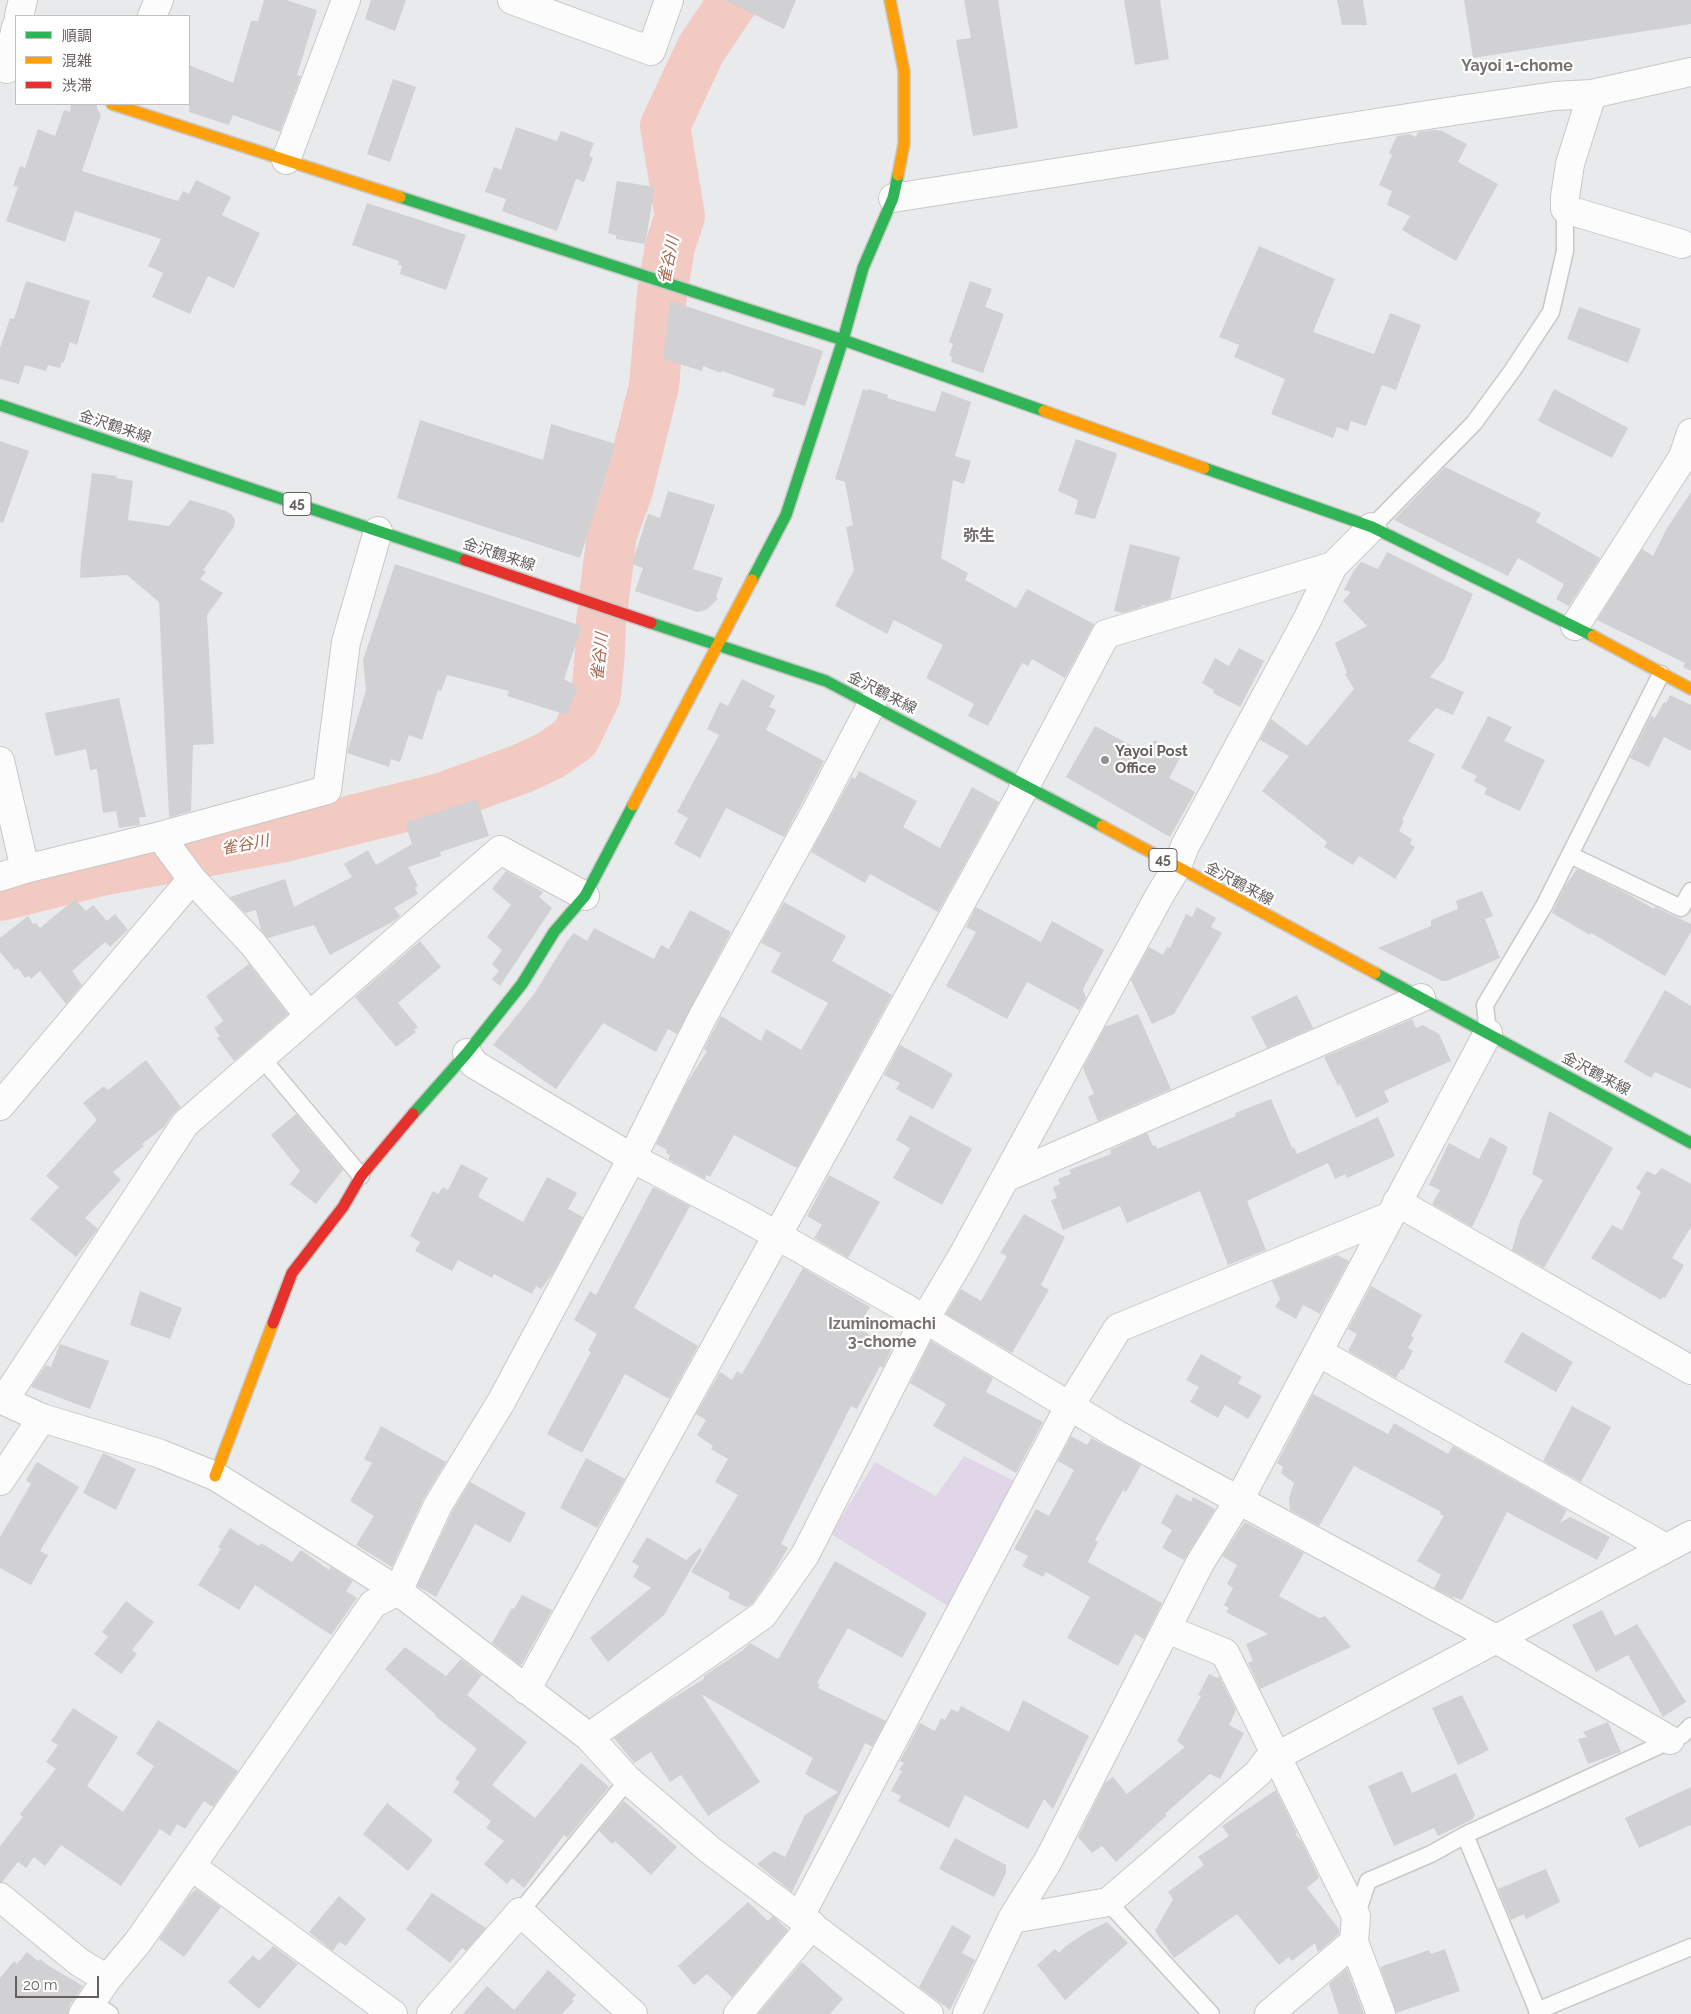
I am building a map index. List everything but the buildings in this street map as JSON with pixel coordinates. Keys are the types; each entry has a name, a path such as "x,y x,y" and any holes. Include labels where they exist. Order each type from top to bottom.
{"street":[{"path":"19,15 22,0"},
{"path":"152,15 159,0"},
{"path":"286,160 346,0"},
{"path":"512,0 651,51 668,0"},
{"path":"215,1476 292,1272 343,1207 360,1176 467,1053 522,984 554,932 584,896 786,516 843,340 863,268 894,198 904,144 904,72 890,0"},
{"path":"8,69 15,32"},
{"path":"894,198 1460,110 1555,96 1592,94 1691,72"},
{"path":"1592,94 1570,164 1565,209 1682,244"},
{"path":"119,105 843,340 1372,527 1575,626 1691,689"},
{"name":"金沢鶴来線","path":"0,405 826,681 1026,785 1691,1143"},
{"path":"1575,626 1683,457 1691,433"},
{"path":"589,1737 763,1615 805,1554 925,1319 963,1256 1176,867 1185,846 1307,620 1333,566 1372,527"},
{"path":"0,761 13,873 163,840 327,790 346,642 378,530"},
{"path":"526,1690 1026,785 1106,634 1333,566"},
{"path":"95,2010 107,1979 138,1942 373,1604 398,1592 438,1505 501,1402 632,1158 703,1016 811,820 872,704"},
{"path":"163,840 190,876 253,944 308,1016"},
{"path":"584,896 500,850 308,1016 185,1124 2,1400 42,1418 158,1453 215,1476 398,1592 589,1737 628,1780 710,1850 929,2014"},
{"path":"0,1106 190,876"},
{"path":"1006,1178 1421,998"},
{"path":"967,2014 1012,1920 1048,1861 1200,1563 1238,1500 1488,1033"},
{"path":"467,1053 474,1064 632,1158 925,1319 1069,1407 1496,1639 1683,1737"},
{"path":"1394,1209 1691,1370"},
{"path":"738,2014 806,1921 1069,1407 1118,1328 1394,1209"},
{"path":"1318,1352 1666,1548"},
{"path":"0,1481 42,1418"},
{"path":"1012,1920 1108,1902 1258,1773 1266,1762 1691,1535"},
{"path":"1167,1628 1225,1653 1356,1916 1354,1942 1381,2014"},
{"path":"191,1866 393,2014"},
{"path":"0,1897 80,1962 107,1979"},
{"path":"431,2014 520,1912 633,2014"},
{"path":"1269,2014 1354,1942"}],"lane":[{"path":"1372,527 1474,423 1512,371 1550,312 1565,250 1565,209"},
{"path":"1488,1033 1485,1005 1544,906 1661,674"},
{"path":"1570,855 1681,908 1691,890"},
{"path":"262,1057 360,1176"},
{"path":"1356,1916 1368,1881 1431,1854 1465,1836 1683,1737"},
{"path":"520,1912 628,1780"},
{"path":"1465,1836 1538,2012 1691,1947"},
{"path":"1108,1902 1211,2014"}],"shaded area":[{"path":"964,1456 1019,1483 951,1608 831,1534 875,1462 936,1496"}],"waterway":[{"name":"雀谷川","path":"0,896 101,871 280,838 441,798 521,769 551,755 575,738 596,695 601,622 612,534 628,490 654,386 662,294 670,246 680,216 665,126 701,49 734,0"}],"traffic: fast":[{"path":"752,580 786,515 843,340 863,268 893,198 898,175"},
{"path":"400,197 843,340 1044,411"},
{"path":"0,405 465,560"},
{"path":"1204,468 1372,527 1593,636"},
{"path":"651,623 826,681 1102,826"},
{"path":"413,1114 467,1053 522,984 554,932 585,896 633,805"},
{"path":"1375,973 1691,1143"}],"traffic: slow":[{"path":"890,0 904,71 904,144 898,175"},
{"path":"115,105 400,197"},
{"path":"1044,411 1204,468"},
{"path":"633,805 752,580"},
{"path":"1593,636 1691,689"},
{"path":"1102,826 1375,973"},
{"path":"215,1476 273,1323"}],"traffic: jam":[{"path":"465,560 651,623"},
{"path":"273,1323 292,1273 343,1207 361,1176 413,1114"}],"place":[{"name":"Yayoi Post Office","path":"1105,760"}],"district":[{"name":"Yayoi 1-chome","path":"1517,66"},
{"name":"弥生","path":"979,536"},
{"name":"Izuminomachi 3-chome","path":"882,1333"}]}
